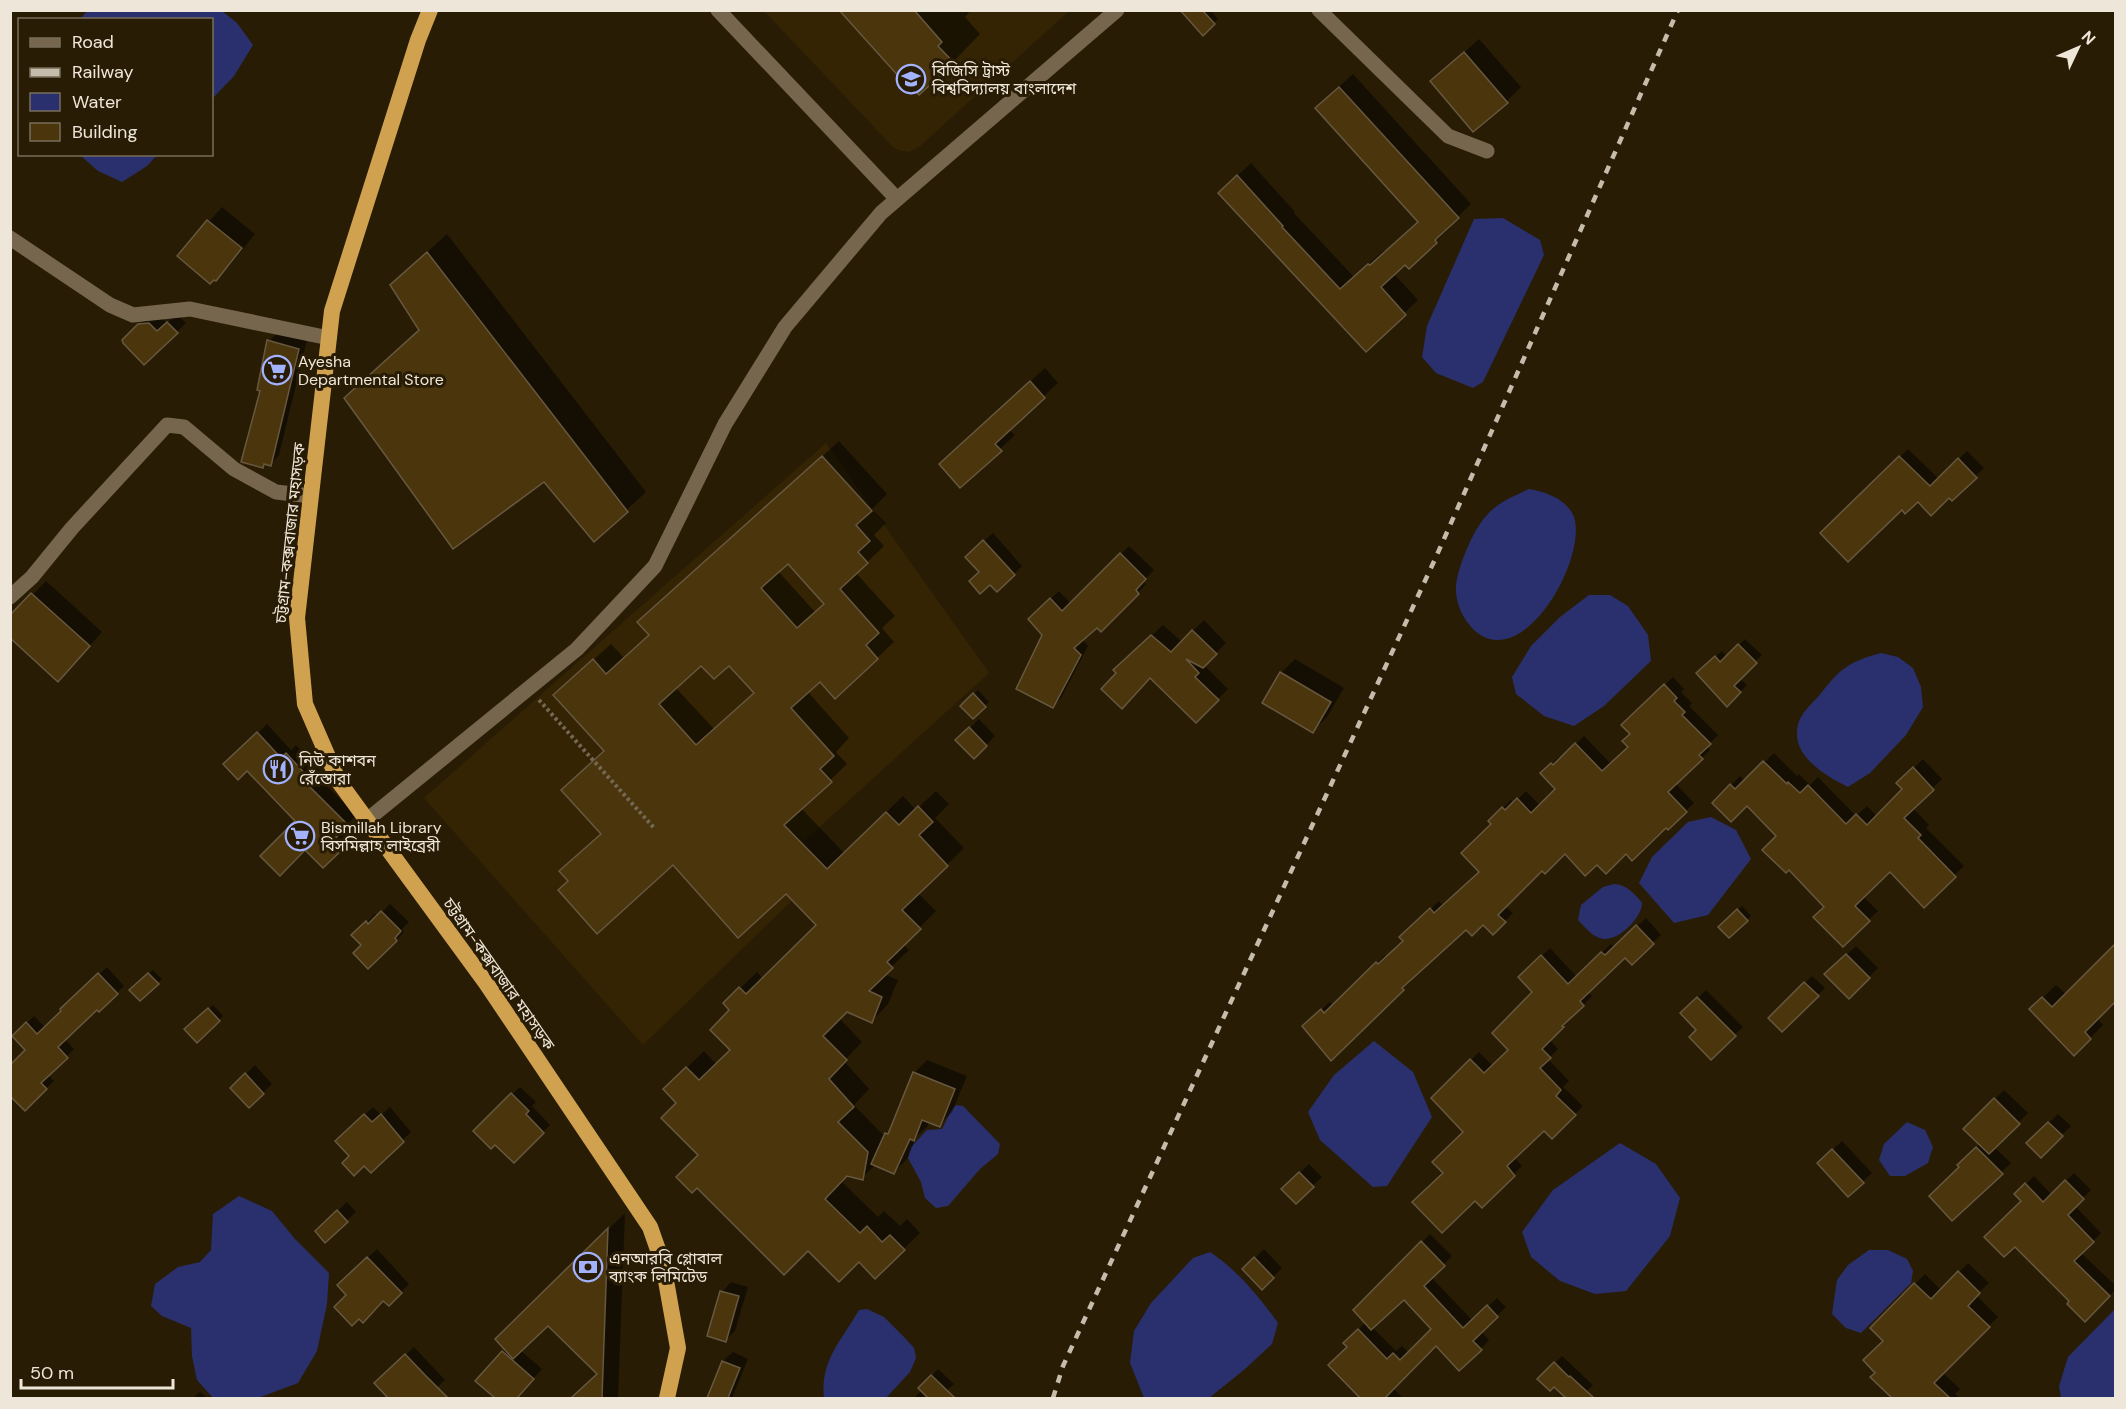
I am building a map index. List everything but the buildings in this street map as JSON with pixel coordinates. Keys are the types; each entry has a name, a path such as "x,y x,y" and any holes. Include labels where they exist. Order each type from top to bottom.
{"highway":[{"name":"চট্টগ্রাম-কক্সবাজার মহাসড়ক","path":"430,10 418,40 332,311 297,618 305,704 339,782 486,984 650,1227 663,1264 678,1348 667,1398"}],"street":[{"path":"718,10 897,199"},
{"path":"367,820 577,649 655,566 725,424 785,327 881,213 1117,10"},
{"path":"1319,10 1448,136 1487,151"},
{"path":"10,238 110,305 133,315 190,309 329,338"},
{"path":"10,597 32,577 72,528 167,424 184,427 234,469 276,492 311,496"}],"path":[{"path":"529,688 655,829"}],"shaded area":[{"name":"বিজিসি ট্রাস্ট বিশ্ববিদ্যালয় বাংলাদেশ","path":"764,11 1069,11 919,147 909,152 893,147"},
{"path":"826,443 989,673 803,842 793,831 775,848 809,884 643,1045 424,798"}],"water":[{"path":"88,10 222,11 237,23 253,45 234,76 213,98 213,18 81,18"},
{"path":"81,156 156,156 147,166 122,182 98,171"},
{"path":"1503,218 1540,240 1544,255 1483,382 1473,388 1436,373 1422,357 1427,326 1474,219"},
{"path":"1529,489 1555,497 1571,511 1576,534 1572,556 1551,601 1536,620 1518,634 1500,640 1482,636 1466,621 1457,601 1456,586 1460,569 1472,539 1491,510"},
{"path":"1589,595 1610,595 1628,606 1648,635 1651,661 1604,706 1574,726 1544,716 1516,694 1512,677 1531,646 1560,617"},
{"path":"1881,653 1898,657 1913,668 1921,687 1923,707 1906,735 1870,773 1848,787 1828,776 1809,760 1802,752 1797,731 1804,713 1838,674 1860,660"},
{"path":"1711,817 1736,830 1751,859 1708,915 1674,923 1639,883 1652,857 1688,822"},
{"path":"1614,884 1633,893 1642,903 1641,909 1634,921 1623,932 1610,938 1596,937 1578,920 1581,905 1603,887"},
{"path":"1374,1041 1413,1072 1432,1117 1387,1186 1373,1187 1320,1140 1308,1112 1334,1075"},
{"path":"956,1105 963,1106 1000,1144 998,1154 980,1169 948,1206 936,1208 925,1198 921,1182 908,1158 911,1147 927,1130 942,1129"},
{"path":"1907,1122 1925,1130 1933,1147 1928,1163 1905,1176 1890,1176 1879,1160 1884,1144"},
{"path":"1620,1143 1656,1164 1680,1198 1670,1236 1626,1291 1595,1294 1560,1281 1531,1257 1522,1232 1553,1190"},
{"path":"239,1196 272,1211 295,1239 329,1273 327,1304 317,1351 298,1383 258,1398 213,1398 197,1380 192,1356 191,1328 162,1316 151,1306 155,1284 178,1267 200,1262 211,1250 213,1214"},
{"path":"1869,1250 1888,1250 1907,1259 1913,1271 1911,1283 1861,1333 1846,1328 1832,1314 1837,1280 1848,1265"},
{"path":"1210,1252 1247,1284 1278,1323 1272,1344 1209,1398 1144,1398 1130,1363 1134,1331 1151,1303 1193,1258"},
{"path":"867,1309 884,1317 914,1348 916,1358 910,1372 886,1398 824,1398 825,1373 833,1352 859,1310"},
{"path":"2115,1309 2115,1398 2061,1398 2059,1386 2068,1357"}],"railway":[{"path":"1053,1398 1063,1366 1436,557 1678,10"}],"place":[{"name":"বিজিসি ট্রাস্ট বিশ্ববিদ্যালয় বাংলাদেশ","path":"911,79"},
{"name":"Ayesha Departmental Store","path":"277,370"},
{"name":"নিউ কাশবন রেঁস্তোরা","path":"278,769"},
{"name":"Bismillah Library বিসমিল্লাহ লাইব্রেরী","path":"300,836"},
{"name":"এনআরবি গ্লোবাল ব্যাংক লিমিটেড","path":"588,1267"}]}
